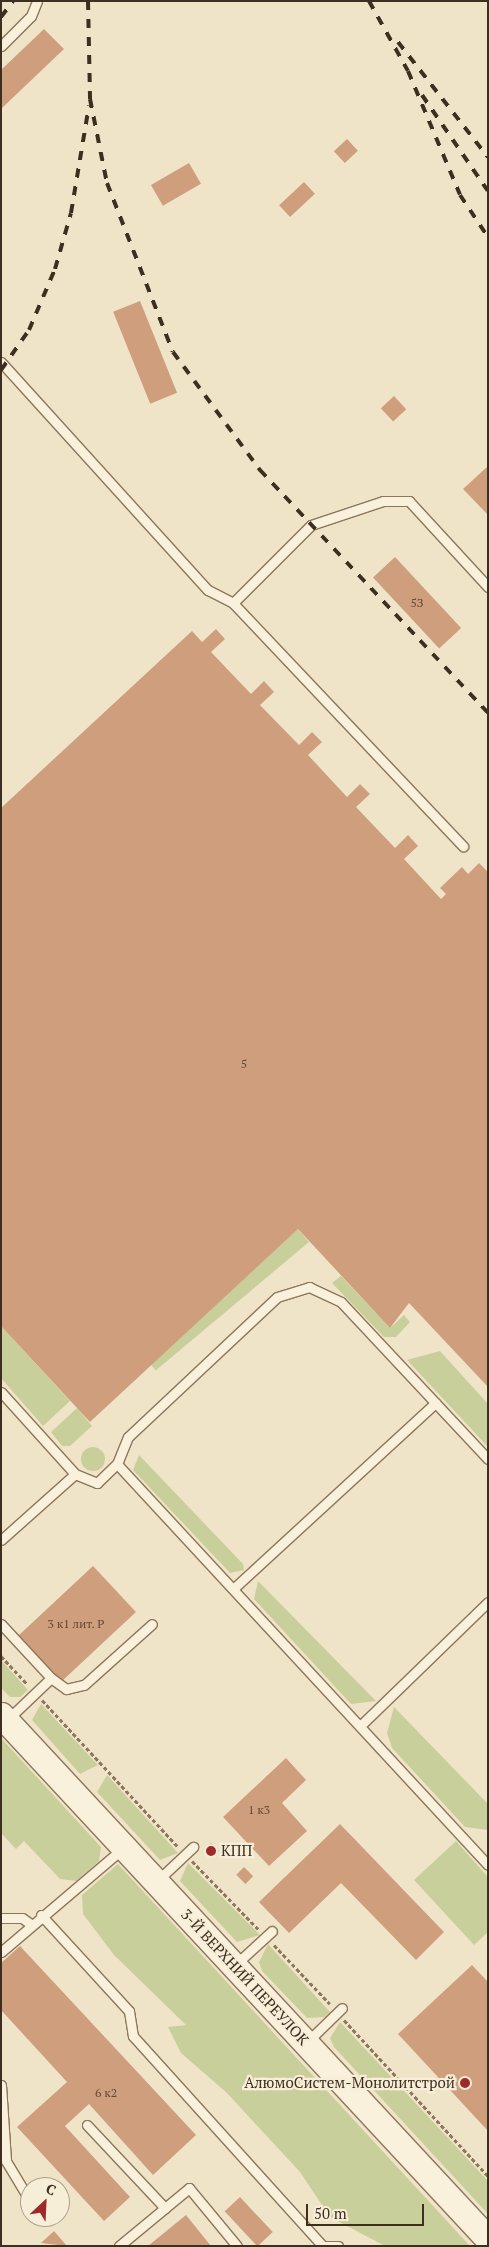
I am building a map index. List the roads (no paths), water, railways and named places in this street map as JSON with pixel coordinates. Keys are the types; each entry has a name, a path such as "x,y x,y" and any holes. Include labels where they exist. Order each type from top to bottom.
{"street":[{"name":"3-Й ВЕРХНИЙ ПЕРЕУЛОК","path":"4,1718 488,2238"}],"lane":[{"path":"1,46 31,16 37,1"},
{"path":"1,362 208,590 233,603 463,846"},
{"path":"233,603 311,525 383,501 409,501 488,587"},
{"path":"1,1392 75,1474 96,1483 117,1464 128,1437 277,1297 292,1289 309,1287 341,1302 488,1460"},
{"path":"233,1589 435,1402"},
{"path":"117,1464 487,1862"},
{"path":"1,1540 75,1474"},
{"path":"360,1726 488,1602"},
{"path":"1,1624 51,1678 66,1689 84,1685 152,1624"},
{"path":"4,1718 51,1678"},
{"path":"1,1952 31,1924 124,1847"},
{"path":"157,1882 193,1847"},
{"path":"41,1916 129,2011 133,2036 323,2246 338,2246"},
{"path":"1,1918 22,1918 31,1924"},
{"path":"235,1965 269,1934"},
{"path":"306,2043 340,2010"},
{"path":"1,2085 6,2161 20,2184"},
{"path":"87,2125 165,2208"},
{"path":"119,2246 189,2188 238,2246"}],"railway":[{"path":"1,17 13,1"},
{"path":"88,1 90,99 107,183 173,352 260,470 488,713"},
{"path":"369,1 408,71 460,195 488,237"},
{"path":"398,42 488,157"},
{"path":"422,95 488,191"},
{"path":"1,370 29,330 55,269 71,213 89,106"}],"place":[{"name":"КПП","path":"211,1851"},
{"name":"АлюмоСистем-Монолитстрой","path":"465,2083"}]}
